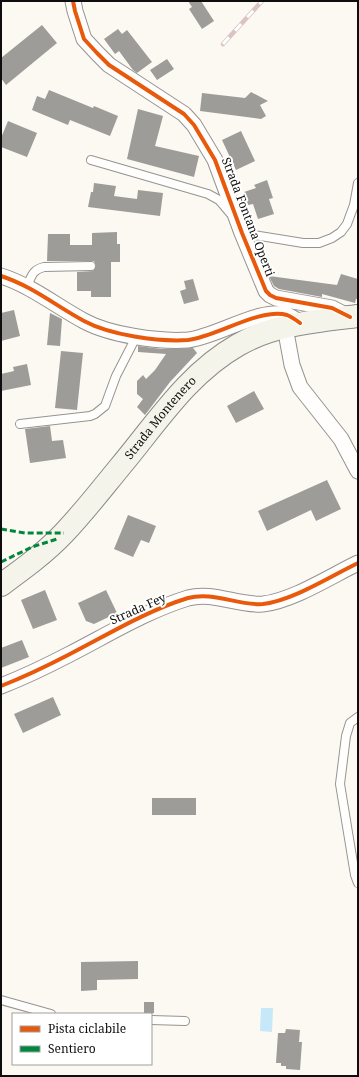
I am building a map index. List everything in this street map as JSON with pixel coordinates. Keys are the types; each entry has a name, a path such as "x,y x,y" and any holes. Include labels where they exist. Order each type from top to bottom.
{"main road":[{"name":"Strada Montenero","path":"1,585 30,564 64,533 191,380 216,359 239,344 256,336 293,325 354,316"}],"street":[{"name":"Strada Fontana Operti","path":"73,1 84,39 97,53 110,65 184,114 194,125 215,160 266,291 276,298 332,308 354,316"},
{"path":"1,276 27,286 98,328 136,337 188,340 202,337 254,318 272,314 287,315 293,325 292,365 300,387 341,439 358,471"},
{"name":"Strada Fey","path":"1,686 70,654 143,615 189,598 205,596 252,604 263,604 291,596 358,563"}],"lane":[{"path":"91,160 208,194 219,200 240,227 303,242 319,243 332,238 341,232 347,224 356,204 358,183"},
{"path":"27,286 33,272 38,268 91,266"},
{"path":"20,424 90,416 99,412 105,406 116,376 136,337"},
{"path":"358,717 350,723 346,736 340,784 355,875 358,882"},
{"path":"1,1000 47,1013"},
{"path":"152,1020 185,1021"}],"water":[{"path":"261,1008 273,1008 272,1032 260,1031"}],"building":[{"path":"188,1 201,1 214,21 202,29 189,9 192,7"},
{"path":"42,25 57,43 6,85 1,78 1,58"},
{"path":"118,29 122,34 127,30 152,62 137,73 119,51 115,54 104,39"},
{"path":"167,59 174,69 157,80 150,70"},
{"path":"49,90 93,108 94,106 118,116 110,136 70,120 68,125 32,110 37,96 45,99"},
{"path":"251,92 268,101 260,105 266,116 261,119 200,111 202,93 245,98"},
{"path":"138,109 163,116 155,146 199,156 194,177 127,159"},
{"path":"8,121 37,133 27,157 1,147 1,138"},
{"path":"241,131 255,161 236,170 222,140"},
{"path":"267,180 273,198 269,199 274,214 258,219 253,204 248,205 244,192 256,188 254,185"},
{"path":"94,183 116,186 114,196 137,199 138,190 163,193 160,216 88,207 91,192 93,192"},
{"path":"117,232 117,244 120,244 120,262 111,262 111,297 91,297 91,291 77,291 77,272 93,271 96,266 94,261 47,261 48,234 70,234 70,245 92,245 92,233"},
{"path":"341,274 358,279 358,299 356,299 355,303 322,294 322,297 279,289 274,286 269,276 337,285"},
{"path":"193,279 199,300 184,304 180,291 186,289 184,281"},
{"path":"14,310 20,336 1,341 1,313"},
{"path":"50,313 62,319 60,346 47,345"},
{"path":"138,346 162,349 193,348 197,353 170,382 145,415 137,407 143,399 137,394 137,381 143,375 146,379 155,370 166,354 138,352"},
{"path":"61,351 83,353 77,410 55,408"},
{"path":"27,364 31,385 1,391 1,374 14,371 13,367"},
{"path":"254,391 264,409 236,423 227,406"},
{"path":"50,426 52,441 63,440 66,458 30,463 25,429"},
{"path":"327,480 341,509 316,521 311,510 267,531 258,511"},
{"path":"128,515 156,526 149,543 141,540 133,557 114,549"},
{"path":"45,590 57,620 33,629 21,600"},
{"path":"106,590 117,613 94,624 86,621 78,603"},
{"path":"22,640 29,657 1,668 1,648"},
{"path":"53,697 61,715 23,733 14,714"},
{"path":"152,798 196,798 196,815 152,815"},
{"path":"138,961 138,979 97,980 97,990 81,991 81,962"},
{"path":"144,1002 154,1002 154,1013 144,1013"},
{"path":"286,1029 300,1030 299,1042 302,1042 300,1070 286,1069 286,1066 281,1066 281,1063 276,1063 278,1033 285,1033"}],"railway":[{"path":"223,44 262,1"}],"marked path":[{"path":"1,529 25,533 64,533"},
{"path":"1,562 32,547 57,539"}],"cycle path":[{"path":"73,1 84,39 97,53 109,65 184,114 194,125 215,160 242,233 266,291 276,298 332,308 350,317"},
{"path":"1,276 23,285 95,326 120,334 149,339 188,340 199,338 264,315 287,315 300,323"},
{"path":"1,686 44,667 128,623 172,603 197,596 216,597 254,604 274,602 299,593 358,563"}]}
